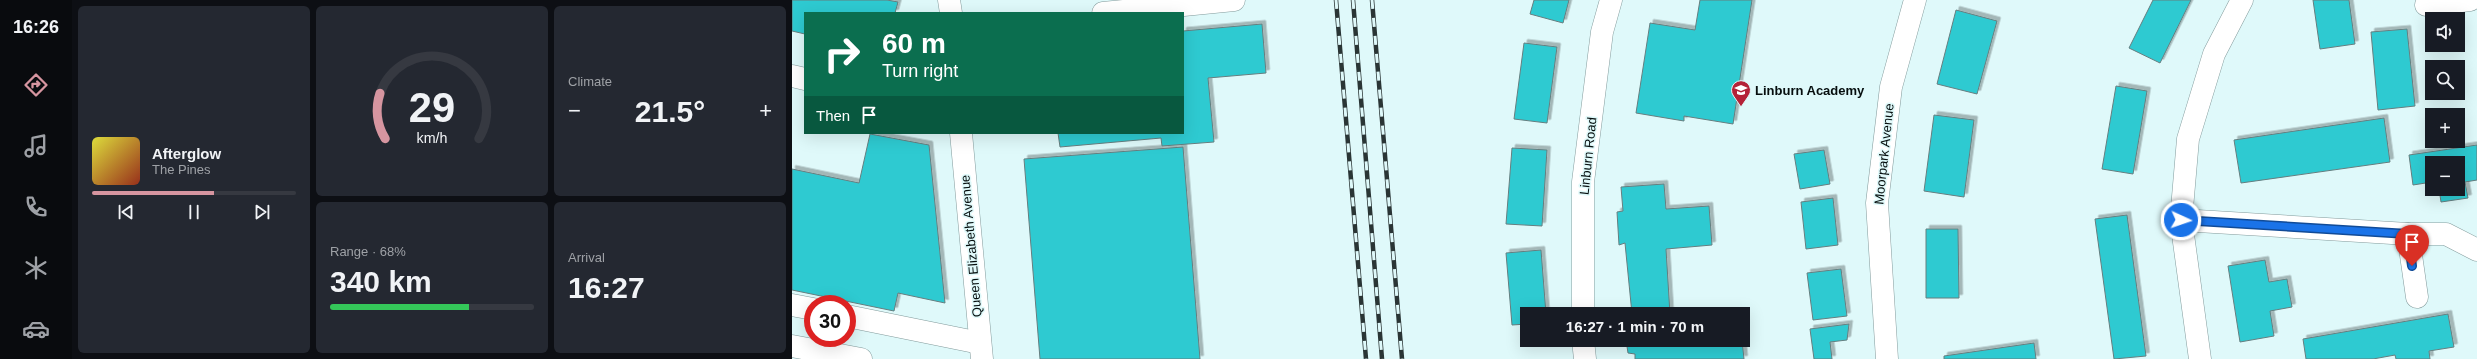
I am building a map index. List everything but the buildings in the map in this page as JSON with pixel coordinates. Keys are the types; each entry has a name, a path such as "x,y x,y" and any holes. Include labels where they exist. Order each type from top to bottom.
{"street":[{"path":"949,0 950,12"},
{"path":"1113,12 1234,0"},
{"name":"Linburn Road","path":"1583,307 1583,182 1602,32 1611,0"},
{"name":"Moorpark Avenue","path":"1887,359 1877,203 1891,88 1915,0"},
{"path":"2200,359 2181,220 2188,138 2214,54 2242,0"},
{"path":"2426,5 2470,0"},
{"path":"792,76 804,79"},
{"name":"Queen Elizabeth Avenue","path":"961,134 981,351"},
{"path":"2181,220 2408,234 2446,234 2477,250"},
{"path":"2408,234 2417,297"},
{"path":"792,305 804,307"},
{"path":"856,318 981,351"},
{"path":"792,346 822,356 861,359"},
{"path":"1584,347 1585,359"}],"railway":[{"path":"1336,0 1366,359"},
{"path":"1353,0 1382,359"},
{"path":"1372,0 1402,359"}],"place":[{"name":"Linburn Academy","path":"1741,107"}],"route":[{"path":"2181,220 2290,225 2408,234 2412,266"}]}
